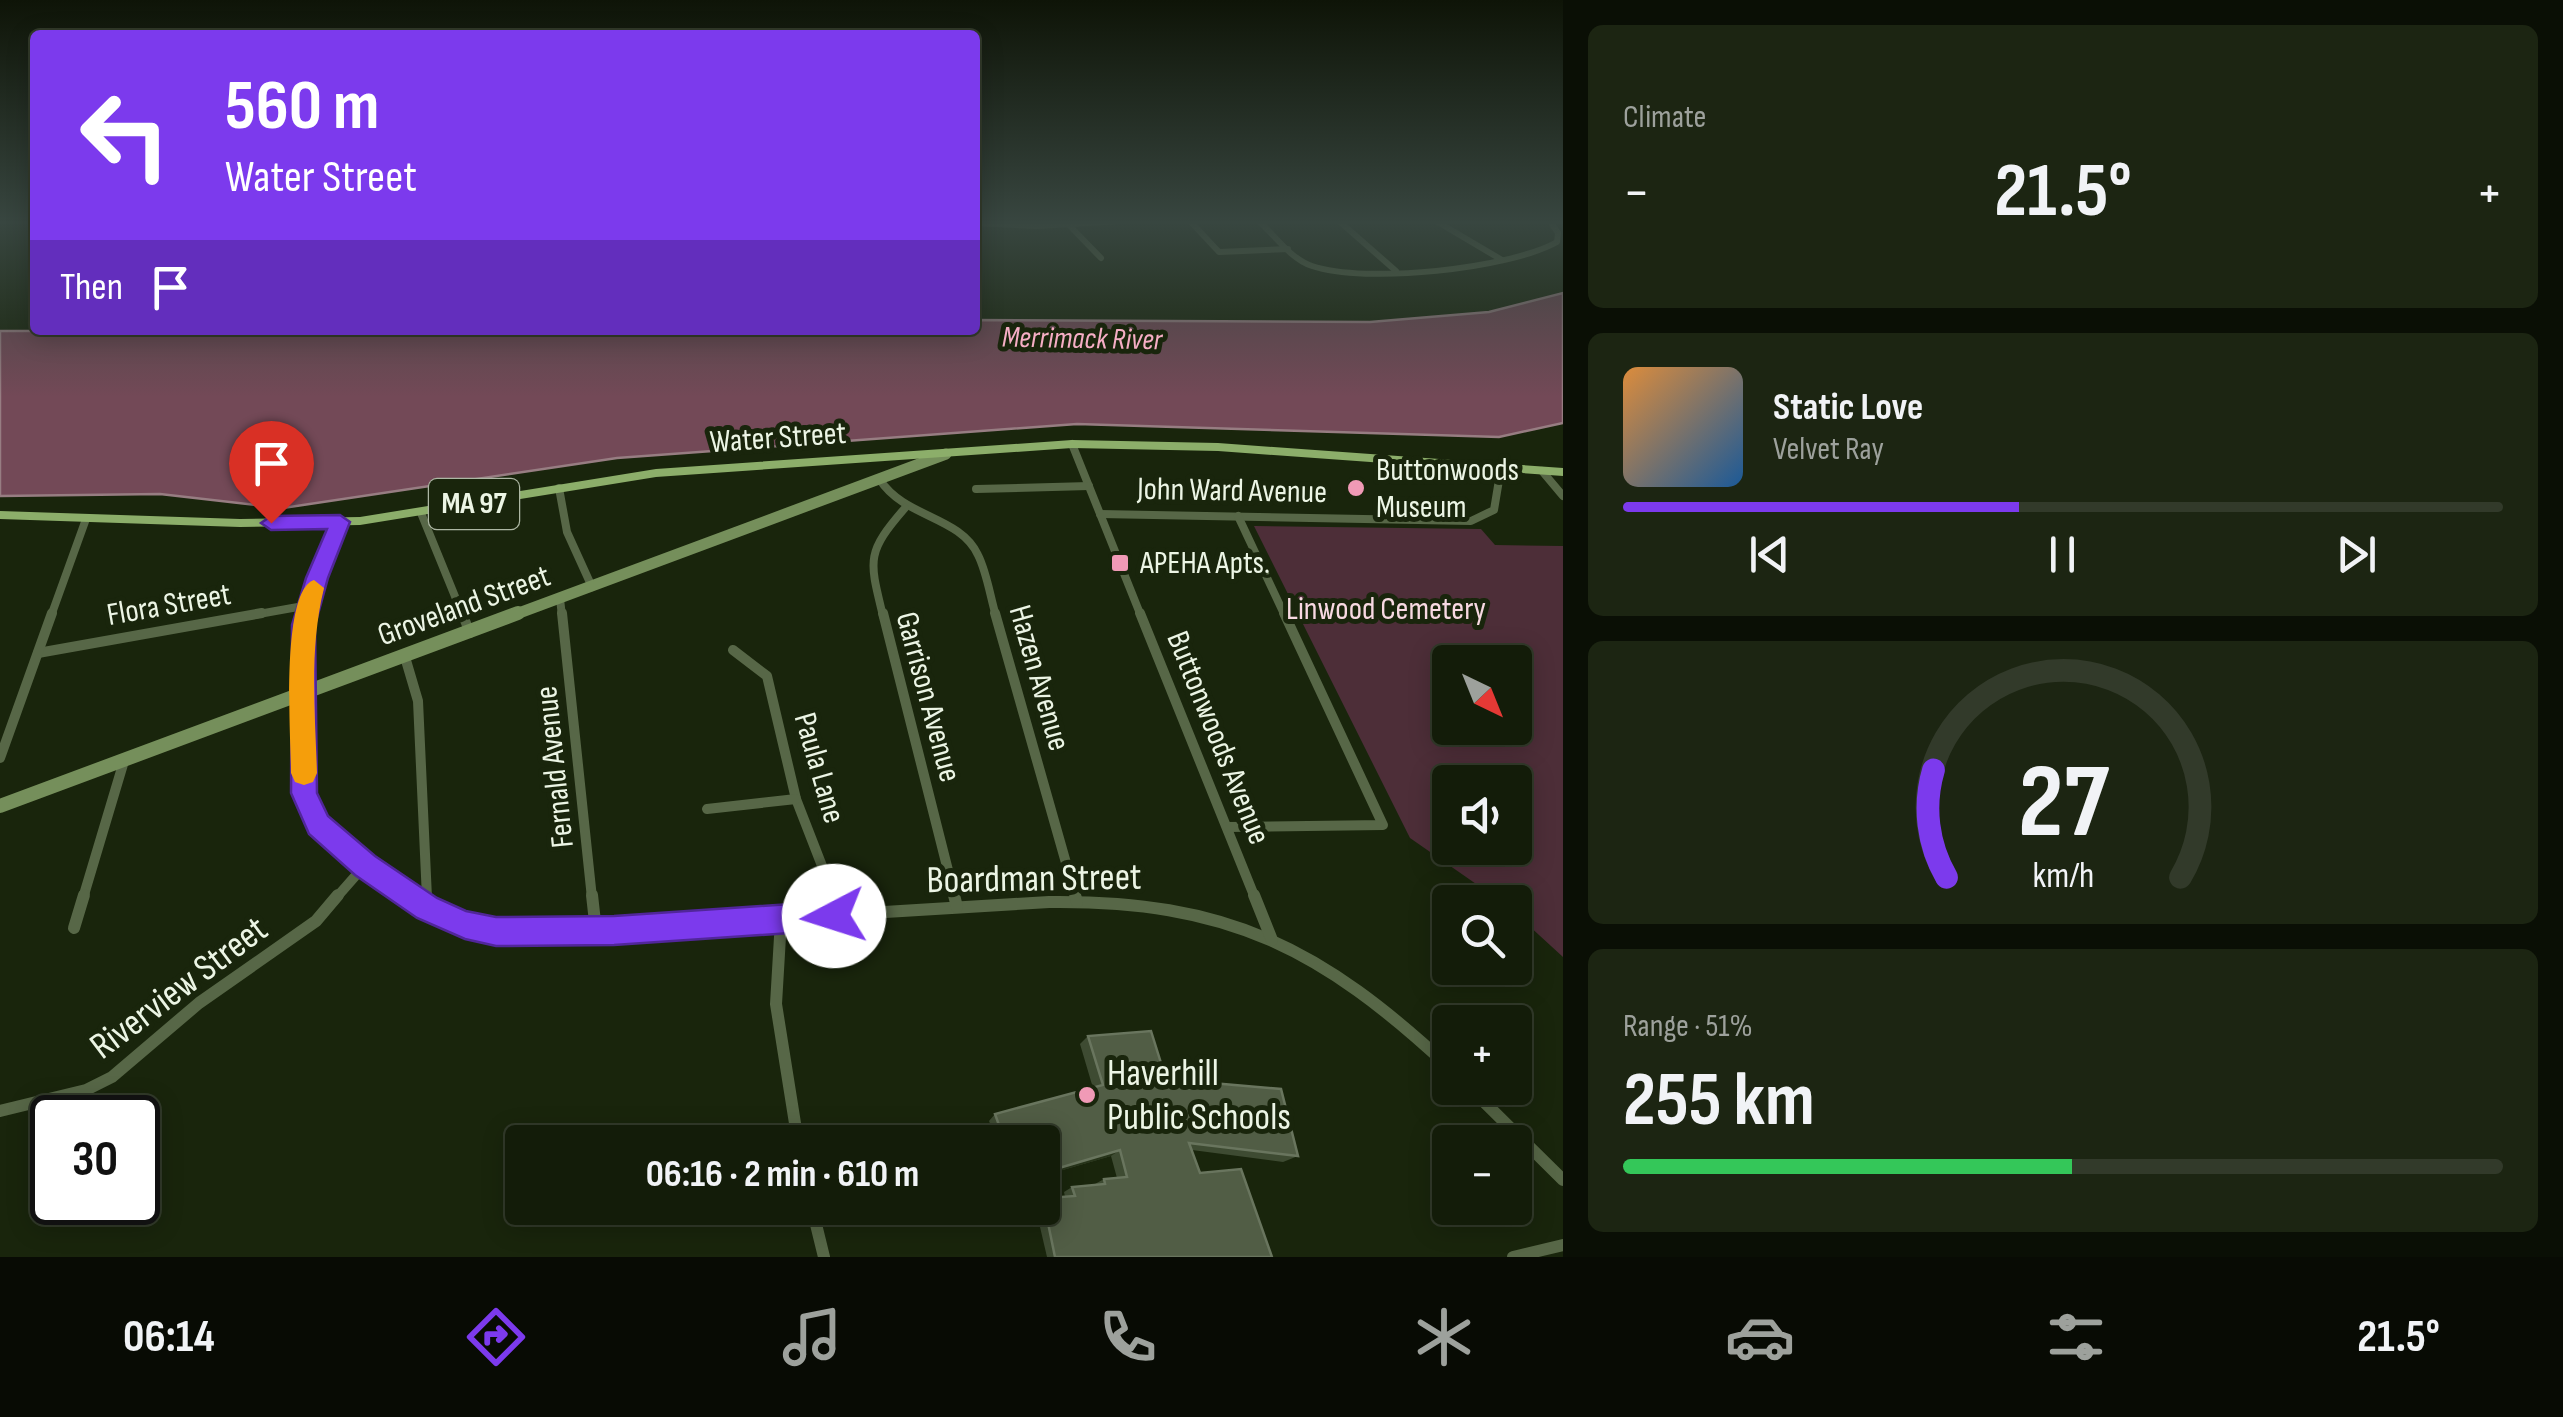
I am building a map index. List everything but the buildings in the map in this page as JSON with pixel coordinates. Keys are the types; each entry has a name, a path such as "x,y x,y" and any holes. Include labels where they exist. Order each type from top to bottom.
{"main road":[{"name":"Water Street","path":"0,515 340,522 422,513 656,473 1072,444 1218,446 1563,472"},
{"name":"Groveland Street","path":"0,806 946,454"}],"street":[{"name":"Buttonwoods Avenue","path":"1072,444 1272,940"},
{"name":"John Ward Avenue","path":"1100,514 1484,519 1491,516 1498,504 1501,468"},
{"path":"1542,471 1563,496"},
{"path":"880,480 905,508"},
{"path":"976,489 1089,486"},
{"path":"559,488 567,532 592,588"},
{"name":"Hazen Avenue","path":"905,508 953,525 978,554 1078,902"},
{"name":"Garrison Avenue","path":"905,508 876,542 872,572 957,907"},
{"path":"422,513 470,633"},
{"path":"1226,827 1383,825 1238,516"},
{"path":"0,758 86,518"},
{"name":"Boardman Street","path":"340,522 308,605 302,654 304,793 309,809 327,835 427,908 465,925 496,932 596,931 1078,902 1180,910 1212,916 1317,962 1372,999 1432,1052"},
{"name":"Fernald Avenue","path":"560,599 596,931"},
{"name":"Flora Street","path":"38,654 308,605"},
{"name":"Paula Lane","path":"733,650 767,676 796,799 824,871 834,916"},
{"path":"406,657 418,701 427,908"},
{"path":"74,928 124,760"},
{"path":"707,808 796,799"},
{"name":"Riverview Street","path":"0,1111 86,1090 125,1069 199,1003 316,922 365,865"},
{"path":"781,920 776,948 777,1014 795,1125"},
{"path":"1487,1105 1563,1180"},
{"path":"816,1225 824,1257"},
{"path":"1513,1257 1563,1245"}],"green space":[{"name":"Linwood Cemetery","path":"1254,526 1481,529 1495,545 1563,546 1563,957 1532,929 1532,885 1478,885 1449,865 1532,865 1532,765 1432,765 1432,853 1410,838"}],"water":[{"name":"Merrimack River","path":"1563,293 1563,423 1499,437 1077,424 617,458 283,508 160,494 0,496 0,331 30,331 30,335 980,335 980,320 1370,322 1489,312"}],"slow traffic":[{"path":"304,773 302,654 304,625 314,588"}],"place":[{"name":"Buttonwoods Museum","path":"1356,488"},
{"name":"APEHA Apts.","path":"1120,563"},
{"name":"Haverhill Public Schools","path":"1087,1095"}],"route":[{"path":"271,523 340,522 308,605 302,654 304,793 318,825 343,850 427,908 465,925 496,932 723,925 834,916"}]}
